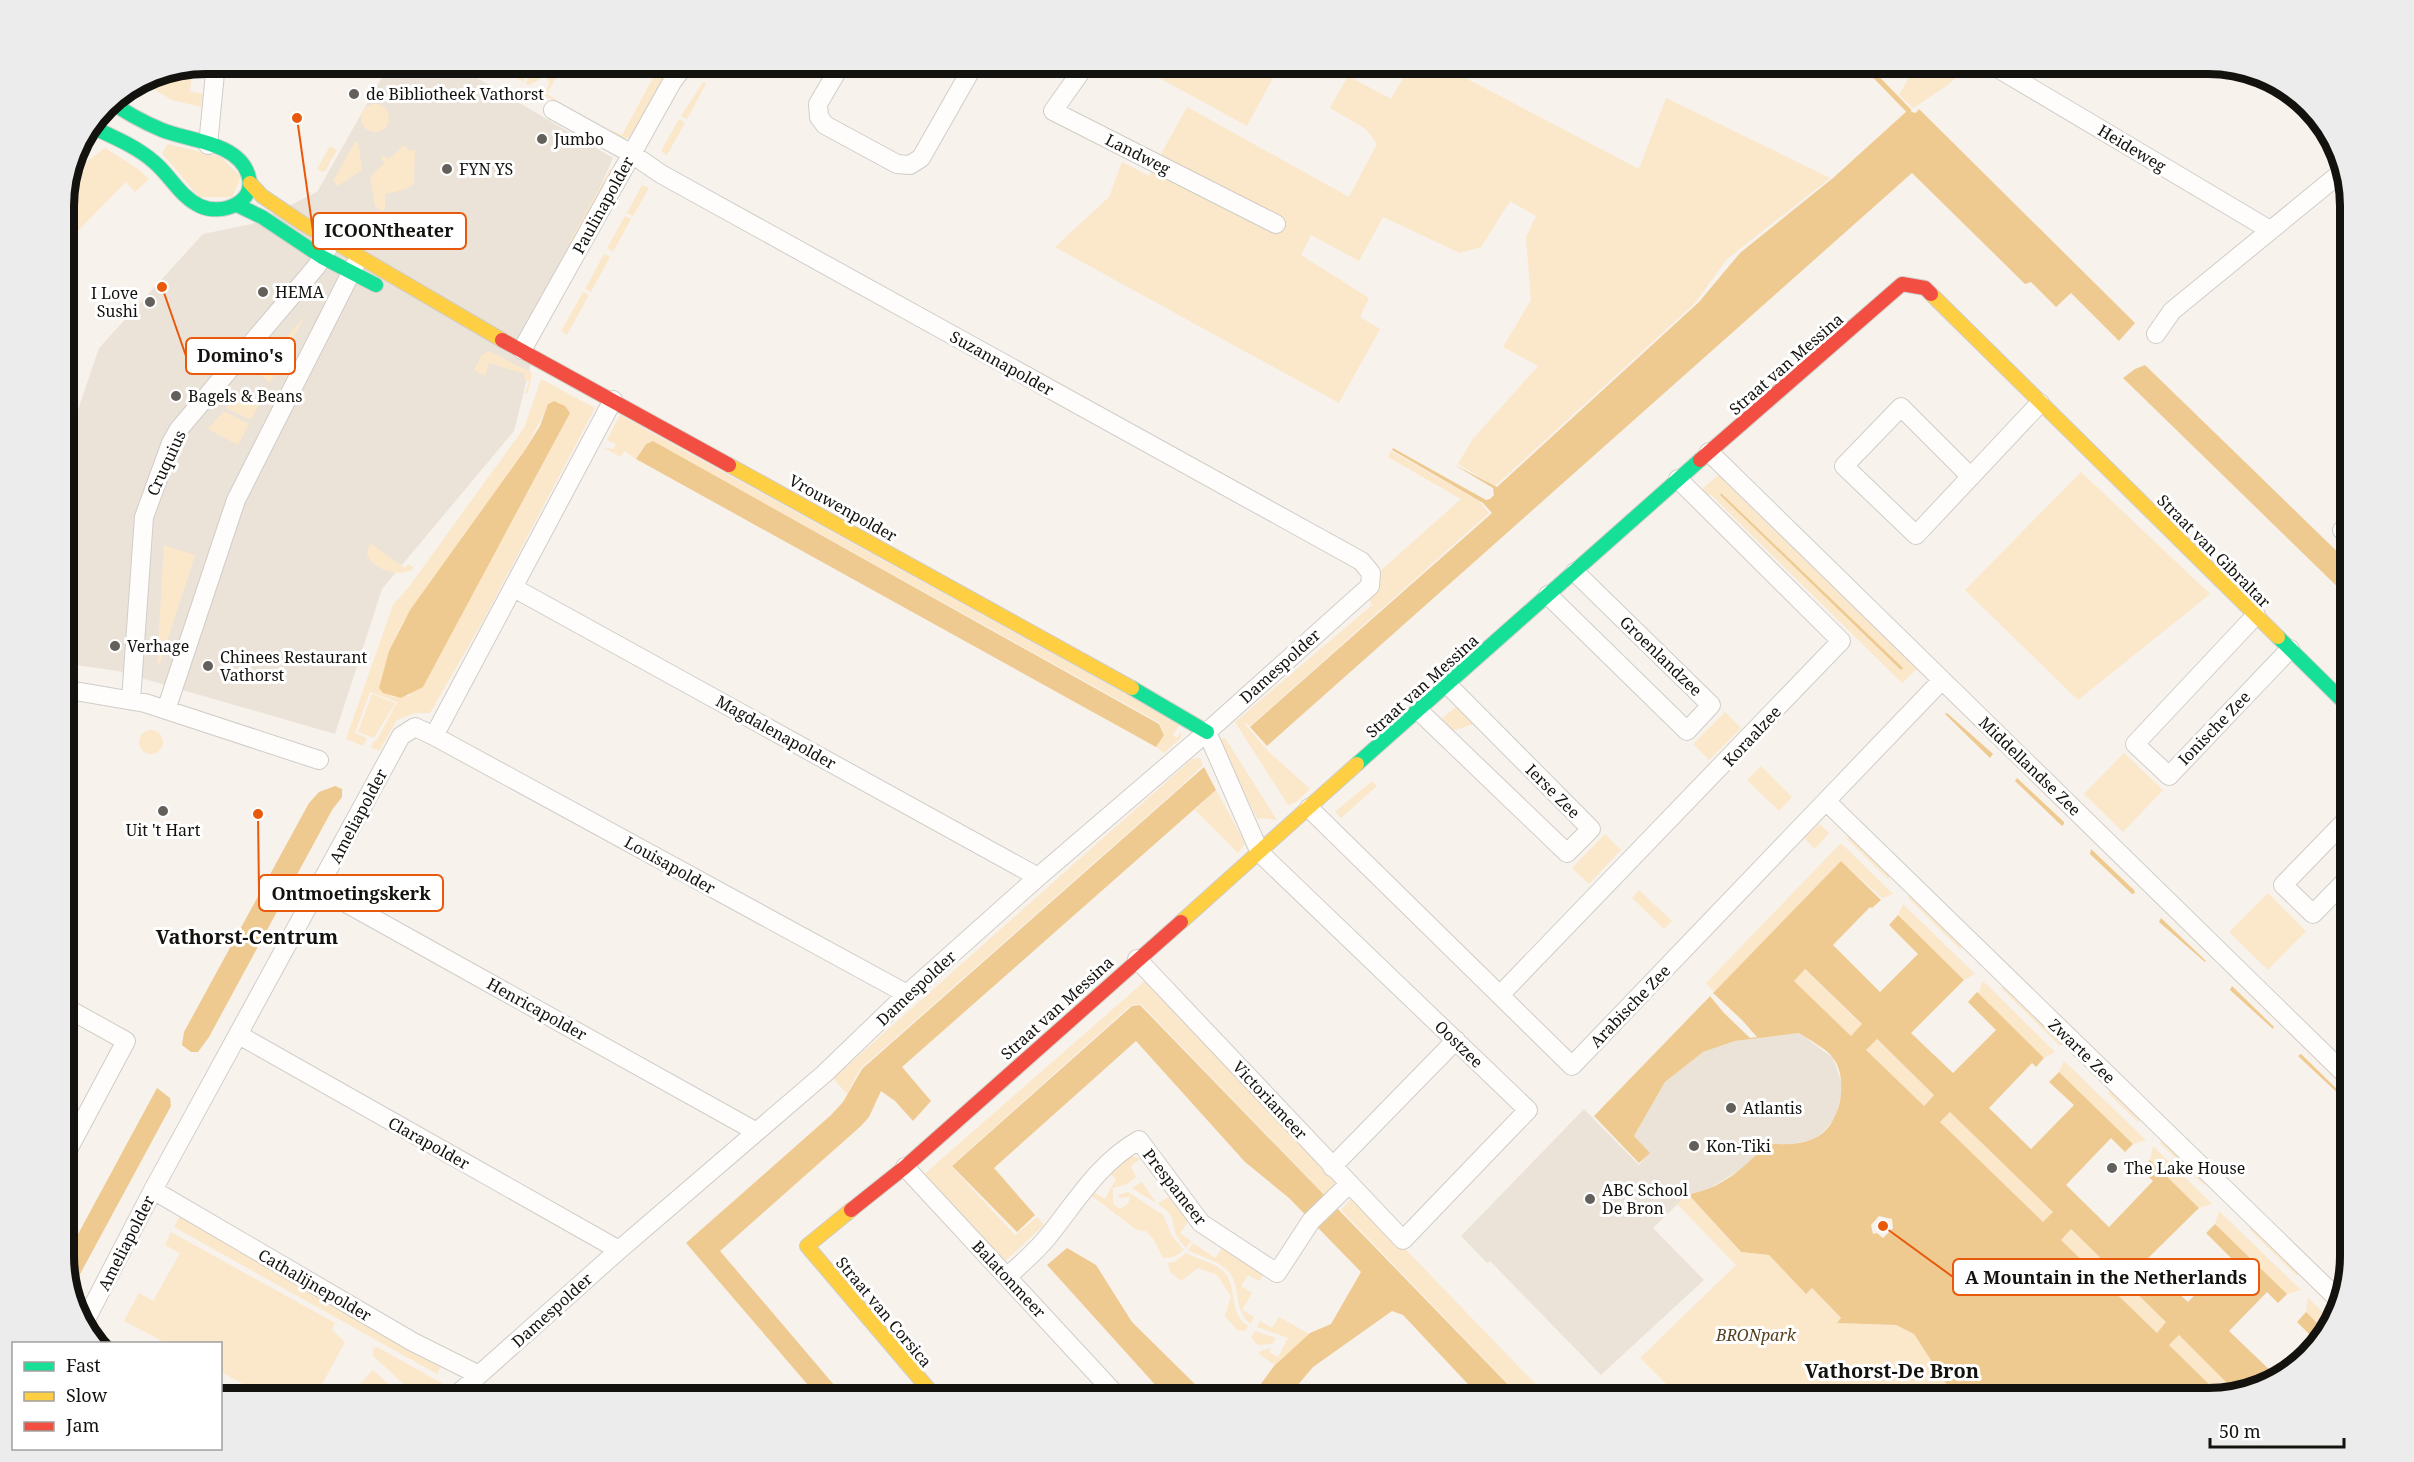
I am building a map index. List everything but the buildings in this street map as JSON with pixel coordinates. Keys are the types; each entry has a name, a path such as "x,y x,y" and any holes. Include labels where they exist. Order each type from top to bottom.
{"street":[{"path":"208,145 215,74"},
{"name":"Paulinapolder","path":"522,350 678,74"},
{"path":"836,74 818,104 819,117 825,125 897,164 906,166 921,158 969,74"},
{"name":"Landweg","path":"1079,74 1053,111 1276,224"},
{"name":"Heideweg","path":"2007,74 2270,230"},
{"name":"Vrouwenpolder","path":"119,106 139,119 163,141 208,145 237,156 244,164 250,183 262,196 332,241 356,265"},
{"name":"Suzannapolder","path":"553,110 632,154 661,174 1360,561 1371,573"},
{"path":"97,130 153,160 194,203 217,210 237,205 244,198 250,183"},
{"path":"153,160 163,141"},
{"path":"2156,334 2172,311 2337,176"},
{"name":"Vrouwenpolder","path":"237,205 262,217 322,257 356,265 522,350 1102,670 1207,732"},
{"name":"Cruquius","path":"131,700 144,517 171,443 179,429 322,257 332,241"},
{"path":"166,710 236,500 356,265"},
{"name":"Straat van Messina","path":"807,1246 905,1167 1137,959 1260,853 1678,478 1902,284 1925,288 2054,417"},
{"path":"434,736 613,400"},
{"path":"1971,477 1901,407 1844,466 1916,535 1971,477 2040,403"},
{"name":"Straat van Gibraltar","path":"2054,417 2340,698"},
{"name":"Middellandse Zee","path":"1709,452 2340,1069"},
{"name":"Koraalzee","path":"1500,995 1841,641 1678,478"},
{"name":"Groenlandzee","path":"1548,595 1687,731 1711,705 1575,572"},
{"name":"Damespolder","path":"469,1388 479,1375 619,1250 824,1074 907,994 1038,877 1207,732 1370,586 1371,573"},
{"name":"Magdalenapolder","path":"514,588 1038,877"},
{"name":"Ionische Zee","path":"2256,615 2135,744 2169,776 2290,649"},
{"name":"Arabische Zee","path":"1309,808 1572,1066 1941,680"},
{"name":"Ierse Zee","path":"1419,711 1567,853 1591,829 1448,685"},
{"path":"74,691 131,700 318,760"},
{"name":"Ameliapolder","path":"88,1316 153,1190 401,736 415,727 434,736"},
{"path":"1207,732 1260,853"},
{"name":"Louisapolder","path":"434,736 907,994"},
{"name":"Zwarte Zee","path":"1826,801 2334,1295"},
{"path":"2340,826 2283,885 2313,914 2340,886"},
{"name":"Oostzee","path":"1260,853 1528,1110 1403,1240"},
{"name":"Henricapolder","path":"319,888 755,1131"},
{"name":"Victoriameer","path":"1137,959 1332,1167 1344,1189 1403,1240"},
{"path":"74,1012 126,1041 74,1138"},
{"name":"Clarapolder","path":"239,1035 619,1250"},
{"path":"1332,1167 1456,1040"},
{"name":"Prespameer","path":"1007,1277 1048,1236 1101,1167 1118,1152 1139,1140 1201,1224 1277,1273 1311,1221 1344,1189"},
{"name":"Balatonmeer","path":"905,1167 1105,1388"},
{"name":"Cathalijnepolder","path":"153,1190 413,1342 479,1375"},
{"name":"Straat van Corsica","path":"807,1246 928,1388"}],"shaded area":[{"path":"384,74 470,74 613,158 543,315 514,431 382,589 335,734 117,671 74,665 74,422 99,348 203,234 252,224 317,192"},
{"path":"1919,109 2135,323 2119,341 2071,293 2056,307 2031,282 2025,284 1912,173 1267,746 1250,727 1492,513 1483,503 1392,450 1393,448 1486,500 1490,499 1494,495 1493,488 1453,464 1497,487 1699,302 1740,253 1833,178 1907,111 1916,113"},
{"path":"2145,365 2340,554 2340,589 2123,378"},
{"path":"554,401 565,406 570,413 423,687 401,698 383,693 379,688 389,651 410,610 525,450 540,426 548,404"},
{"path":"653,441 1159,724 1164,735 1156,747 636,459 646,444"},
{"path":"1721,493 1903,668 1901,670 1720,495"},
{"path":"1947,713 1993,754 1990,758 1945,714"},
{"path":"1204,767 1216,790 902,1067 931,1101 913,1121 895,1101 881,1091 869,1117 861,1126 720,1251 837,1388 811,1388 686,1243 831,1115 843,1102 862,1069"},
{"path":"2017,778 2064,822 2062,826 2015,781"},
{"path":"335,786 342,789 342,797 332,810 209,1037 198,1052 191,1052 182,1045 184,1032 309,803 319,792"},
{"path":"2091,849 2135,893 2132,894 2090,854"},
{"path":"1841,861 1881,900 1872,908 1870,907 1833,945 1880,992 1918,954 1889,925 1898,915 1964,980 1911,1033 1953,1073 1996,1030 1968,1002 1977,992 2044,1058 2036,1067 2032,1063 1989,1108 2031,1149 2074,1105 2049,1082 2059,1072 2133,1144 2125,1152 2111,1138 2066,1185 2109,1227 2153,1181 2141,1169 2150,1160 2199,1208 2144,1262 2188,1302 2231,1258 2206,1233 2215,1224 2287,1294 2278,1303 2267,1292 2229,1331 2272,1372 2243,1384 2230,1386 2179,1335 2169,1345 2213,1388 1949,1388 1914,1334 1896,1325 1837,1323 1841,1318 1812,1288 1806,1294 1769,1255 1741,1252 1688,1194 1711,1188 1732,1176 1767,1143 1785,1144 1807,1141 1822,1134 1830,1125 1840,1103 1841,1079 1838,1067 1826,1051 1799,1033 1735,1041 1703,1052 1665,1082 1634,1136 1650,1153 1639,1163 1594,1116","holes":["1805,969 1862,1024 1851,1036 1794,981","1877,1039 1934,1095 1924,1106 1866,1050","1950,1112 2053,1212 2043,1222 1940,1122","1879,1216 1892,1219 1893,1228 1883,1238 1877,1233 1873,1234 1871,1225","2071,1229 2166,1322 2157,1333 2061,1240"]},
{"path":"2161,918 2206,961 2159,922"},
{"path":"2232,986 2274,1027 2273,1029 2230,990"},
{"path":"1140,1005 1511,1388 1472,1388 1403,1315 1392,1311 1313,1367 1295,1388 1258,1388 1274,1366 1310,1333 1331,1324 1361,1272 1289,1198 1245,1162 1136,1041 994,1168 1035,1215 1017,1232 952,1166 1132,1006"},
{"name":"ABC School De Bron","path":"1799,1033 1833,1058 1843,1087 1835,1119 1816,1139 1786,1145 1767,1143 1749,1164 1702,1193 1688,1194 1653,1228 1704,1280 1601,1375 1490,1261 1487,1263 1461,1236 1584,1109 1639,1165 1649,1153 1634,1136 1665,1082 1703,1052 1735,1041"},
{"path":"2301,1054 2340,1092 2340,1095 2298,1056"},
{"path":"157,1088 170,1098 171,1106 76,1282 74,1242"},
{"path":"1067,1248 1096,1265 1132,1322 1199,1388 1158,1388 1047,1265"},
{"path":"2306,1312 2320,1326 2313,1338 2297,1322"}],"green space":[{"path":"192,74 190,91 203,94 201,107 172,100 149,87 171,78"},
{"path":"509,74 541,74 539,80 529,85 526,84 528,77 525,76 524,82"},
{"path":"548,74 558,74 547,94 558,101 557,103 543,95 550,82 547,80"},
{"path":"655,74 669,74 631,137 623,139 610,132 611,130 622,135"},
{"path":"1152,74 1275,74 1247,126"},
{"path":"1406,74 1458,74 1639,169 1666,98 1830,178 1727,259 1695,303 1495,486 1458,464 1472,440 1538,366 1503,347 1531,300 1526,237 1536,216 1510,201 1481,247 1460,253 1383,217 1359,261 1311,235 1301,255 1369,298 1360,317 1380,329 1339,403 1055,247 1109,197 1122,162 1149,176 1187,107 1349,197 1377,144 1366,129 1330,108 1348,76 1391,99"},
{"path":"1911,74 1960,74 1913,108 1899,95"},
{"path":"703,82 706,84 687,119 681,116"},
{"path":"375,104 385,108 389,118 385,128 375,132 365,128 361,118 365,108"},
{"path":"679,119 685,123 667,155 661,151"},
{"path":"355,142 358,142 362,170 338,186 333,181"},
{"path":"168,144 221,157 241,177 232,197 199,197 162,153"},
{"path":"404,145 408,150 415,150 414,183 407,189 385,194 385,209 382,211 375,206 370,177 384,163 381,158 383,156 389,159"},
{"path":"330,146 337,150 326,170 322,172 317,169"},
{"path":"105,148 138,169 149,179 135,192 126,182 74,235 75,188 77,177 85,163"},
{"path":"610,169 613,170 570,246 570,241"},
{"path":"642,185 649,188 633,216 627,213"},
{"path":"625,216 631,219 613,252 607,248"},
{"path":"604,254 610,257 591,292 585,289"},
{"path":"583,292 589,295 567,335 561,331"},
{"path":"304,317 270,383 257,372"},
{"path":"489,351 532,373 528,393 525,393 529,381 524,379 525,374 489,363 485,376 474,370 482,355"},
{"path":"541,379 595,408 484,619 430,713 416,713 397,720 379,751 371,747 397,702 370,692 355,733 367,738 363,746 346,739 393,605 408,588 524,428","holes":["550,402 558,402 570,413 512,522 409,696 391,697 389,660 393,643 410,610 525,450"]},
{"path":"243,388 260,403 251,420 226,408"},
{"path":"224,411 249,424 238,445 208,429"},
{"path":"620,415 1180,724 1173,735 1177,738 1181,732 1181,738 1164,753 1156,747 1164,735 1160,723 653,441 645,444 636,459 624,451 621,457 604,448 614,449 616,444 607,440"},
{"path":"1391,451 1479,501 1489,513 1250,726 1243,722 1269,752 1310,789 1296,802 1288,805 1235,722 1372,605 1368,597 1378,573 1461,499 1388,457"},
{"path":"2081,472 2210,594 2078,700 1965,590"},
{"path":"1718,475 1917,669 1902,683 1710,494 1706,498 1699,492","holes":["1721,493 1902,670 1720,495"]},
{"path":"370,543 405,568 408,564 414,568 395,573 381,568 370,560 367,554"},
{"path":"164,545 195,555 160,663 157,663"},
{"path":"372,694 395,703 374,738 358,732"},
{"path":"1458,705 1474,724 1448,732 1437,723"},
{"path":"1725,712 1741,728 1709,760 1693,744"},
{"path":"151,730 160,733 163,742 160,751 151,754 142,751 139,742 142,733"},
{"path":"1225,738 1277,820 1262,818 1258,820 1219,743 1220,739"},
{"path":"2124,753 2163,790 2123,832 2084,794"},
{"path":"1200,758 1203,765 1182,785 860,1069 847,1094 830,1075 833,1067 839,1073 1192,759"},
{"path":"1761,766 1792,797 1779,811 1747,780"},
{"path":"1372,781 1377,786 1341,818 1335,812"},
{"path":"1216,790 1245,843 1238,853 1195,810"},
{"path":"1819,824 1829,833 1815,849 1804,838"},
{"path":"1605,834 1621,850 1589,884 1572,868"},
{"path":"1851,834 1891,875 1888,879 1847,839"},
{"path":"1841,843 1893,894 1882,898 1841,861 1714,992 1706,983"},
{"path":"1639,890 1672,921 1664,929 1632,898"},
{"path":"2268,893 2306,931 2268,970 2229,932"},
{"path":"1911,895 1964,945 1960,949 1908,898"},
{"path":"1903,904 1975,974 1964,980 1898,915"},
{"path":"1804,969 1862,1025 1851,1036 1793,980"},
{"path":"1146,980 1339,1182 1325,1195 1141,1004 1131,1005 951,1166 1015,1235 1037,1217 1044,1225 1003,1263 921,1177"},
{"path":"1983,981 2055,1052 2044,1058 1978,994"},
{"path":"2004,985 2063,1043 2060,1046 2001,988"},
{"path":"1876,1039 1934,1095 1923,1106 1866,1050"},
{"path":"2064,1061 2146,1140 2133,1144 2059,1072"},
{"path":"2112,1089 2140,1119 2138,1122 2108,1093"},
{"path":"1951,1111 2054,1212 2043,1223 1940,1122"},
{"path":"2162,1139 2206,1182 2204,1185 2160,1143"},
{"path":"2153,1146 2212,1204 2199,1208 2150,1160"},
{"path":"1132,1156 1140,1159 1131,1166 1136,1177 1127,1184 1113,1188 1113,1204 1120,1209 1128,1204 1130,1197 1120,1198 1118,1195 1128,1192 1163,1215 1172,1236 1184,1250 1174,1257 1163,1258 1154,1240 1146,1231 1137,1230 1088,1193 1091,1191 1105,1199 1116,1179 1109,1173"},
{"path":"1142,1182 1156,1203 1132,1188"},
{"name":"BRONpark","path":"1688,1194 1740,1252 1769,1255 1806,1294 1812,1288 1841,1319 1838,1323 1896,1325 1914,1334 1949,1388 1665,1388 1668,1386 1640,1358 1736,1265 1677,1204"},
{"path":"1354,1196 1539,1388 1512,1388 1341,1210"},
{"path":"1169,1197 1188,1222 1180,1233 1191,1241 1186,1248 1176,1233 1169,1213 1157,1204"},
{"path":"2219,1211 2301,1290 2287,1294 2215,1224"},
{"path":"181,1214 444,1360 437,1374 174,1227"},
{"path":"2252,1225 2300,1272 2297,1276 2249,1229"},
{"path":"2071,1229 2167,1322 2157,1333 2060,1239"},
{"path":"171,1232 335,1323 332,1330 345,1342 320,1388 251,1388 222,1373 222,1342 164,1342 124,1321 139,1293 153,1301 180,1253 165,1245"},
{"path":"1193,1243 1215,1258 1223,1247 1263,1275 1259,1281 1248,1275 1241,1286 1252,1293 1242,1310 1254,1317 1250,1324 1241,1310 1231,1275 1218,1263 1188,1250"},
{"path":"1186,1253 1224,1272 1230,1282 1238,1315 1248,1326 1245,1331 1237,1330 1225,1316 1231,1296 1217,1275 1198,1268 1181,1281 1170,1272 1168,1263 1176,1261"},
{"path":"2308,1298 2326,1316 2320,1326 2306,1312"},
{"path":"1279,1317 1309,1334 1275,1365 1259,1354 1260,1351 1271,1348 1269,1352 1278,1357 1288,1338 1257,1327 1260,1321 1272,1328"},
{"path":"1255,1331 1276,1338 1272,1344 1258,1345 1251,1338"},
{"path":"2179,1335 2232,1386 2213,1388 2169,1345"},
{"path":"377,1347 450,1388 408,1388 372,1355 374,1353 372,1350"},
{"path":"373,1370 393,1388 356,1388"}],"pier":[{"path":"1713,993 1757,1037 1750,1038 1724,1013 1710,996"}],"waterway":[{"path":"1871,74 1909,111"}],"traffic: fast":[{"path":"98,130 147,156 160,167 181,192 200,206 209,209 227,208 236,205 248,193 250,184 248,174 234,155 211,144 155,127 118,107"},
{"path":"237,205 262,217 322,257 376,285"},
{"path":"1357,764 1700,460"},
{"path":"2278,637 2340,698"},
{"path":"1132,688 1207,732"}],"traffic: slow":[{"path":"250,183 262,196 302,223 502,340"},
{"path":"1931,294 2278,637"},
{"path":"729,465 1132,688"},
{"path":"1181,922 1357,764"},
{"path":"851,1210 807,1246 928,1388"}],"traffic: jam":[{"path":"1700,460 1902,284 1925,288 1931,294"},
{"path":"502,340 729,465"},
{"path":"851,1210 905,1167 1181,922"}],"place":[{"name":"de Bibliotheek Vathorst","path":"354,94"},
{"name":"ICOONtheater","path":"297,118"},
{"name":"Jumbo","path":"542,139"},
{"name":"FYN YS","path":"447,169"},
{"name":"Domino's","path":"162,287"},
{"name":"HEMA","path":"263,292"},
{"name":"I Love Sushi","path":"150,302"},
{"name":"Bagels & Beans","path":"176,396"},
{"name":"Verhage","path":"115,646"},
{"name":"Chinees Restaurant Vathorst","path":"208,666"},
{"name":"Uit 't Hart","path":"163,811"},
{"name":"Ontmoetingskerk","path":"258,814"},
{"name":"Atlantis","path":"1731,1108"},
{"name":"Kon-Tiki","path":"1694,1146"},
{"name":"The Lake House","path":"2112,1168"},
{"name":"ABC School De Bron","path":"1590,1199"},
{"name":"A Mountain in the Netherlands","path":"1883,1226"}],"district":[{"name":"Vathorst-Centrum","path":"247,936"},
{"name":"Vathorst-De Bron","path":"1892,1370"}]}
